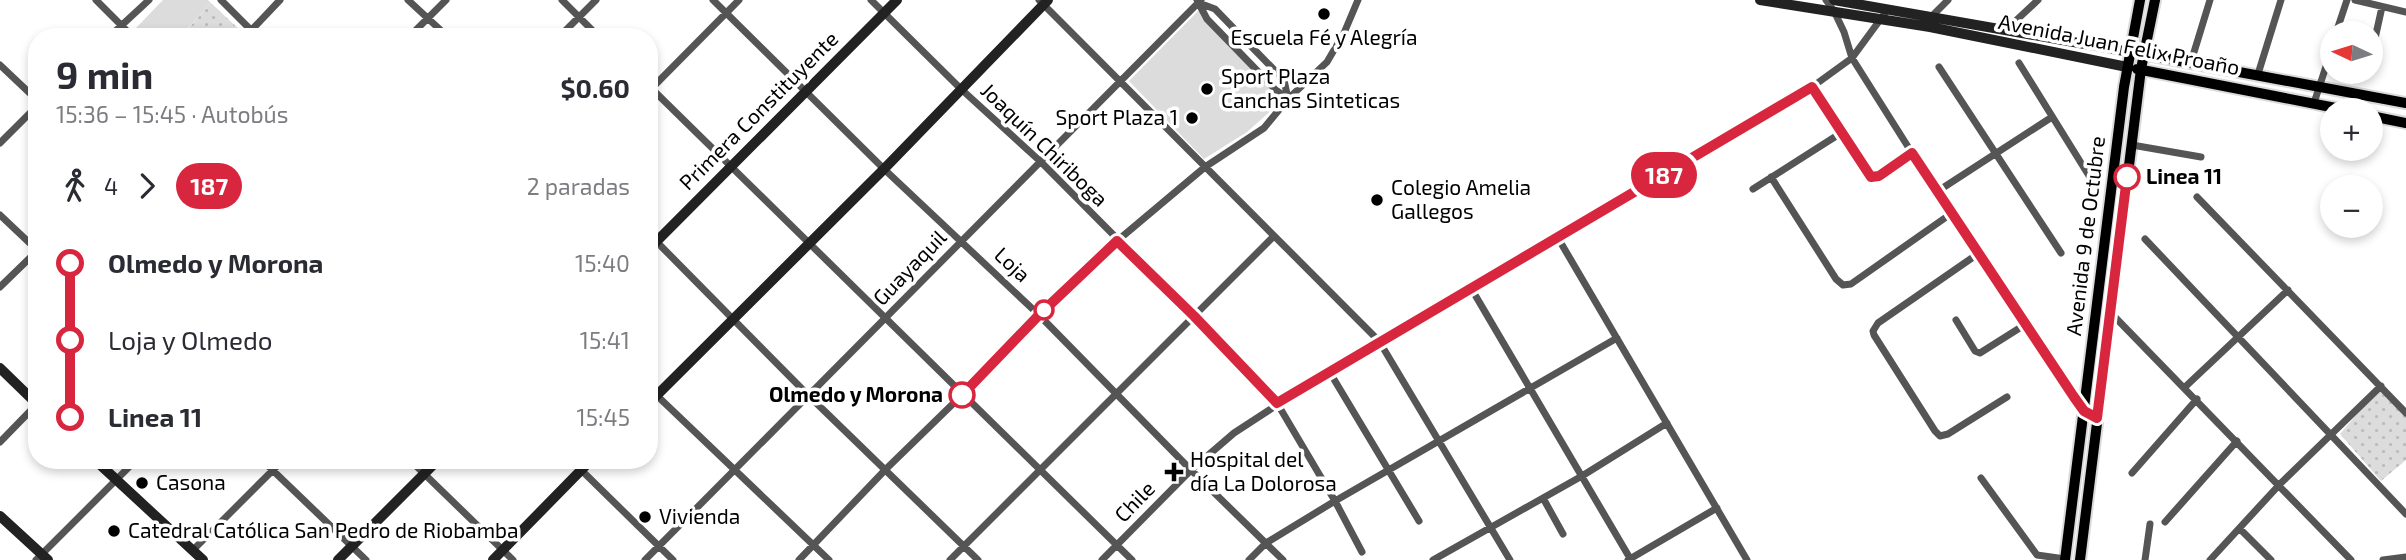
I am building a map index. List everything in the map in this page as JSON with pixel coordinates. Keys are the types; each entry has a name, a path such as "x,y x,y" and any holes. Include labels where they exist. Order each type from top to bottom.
{"main road":[{"name":"Primera Constituyente","path":"658,235 732,167 897,0"},
{"name":"Avenida Juan Felix Proaño","path":"1760,0 1888,9 1932,16 2406,103"},
{"name":"Avenida 9 de Octubre","path":"2065,559 2127,67 2140,0"},
{"name":"Avenida 9 de Octubre","path":"2080,560 2141,69 2155,0"},
{"path":"658,390 884,169 1044,1"},
{"name":"Avenida Juan Felix Proaño","path":"1834,6 1881,19 2320,104"},
{"path":"2383,118 2406,123"},
{"path":"0,368 28,395"},
{"path":"104,469 203,560"},
{"path":"338,560 429,469"},
{"path":"493,560 581,470"},
{"path":"0,516 42,558"}],"street":[{"path":"96,0 124,28"},
{"path":"118,28 149,0"},
{"path":"221,0 249,28"},
{"path":"253,28 280,0"},
{"path":"408,0 439,28"},
{"path":"418,28 446,0"},
{"path":"562,0 590,28"},
{"path":"568,28 596,0"},
{"name":"Loja","path":"713,0 884,169 1039,315 1283,560"},
{"path":"658,80 739,0"},
{"name":"Joaquín Chiriboga","path":"871,0 961,89 1041,162 1277,403 1362,552"},
{"path":"799,560 1039,315 1117,241 1205,167 1264,128 1288,99 1327,62 1359,0"},
{"path":"1826,0 1834,6 1852,58 1912,153 2084,411 2097,418"},
{"path":"1932,16 1948,0"},
{"path":"2007,29 2038,0"},
{"path":"2191,62 2210,0"},
{"path":"2258,74 2281,0"},
{"path":"2340,21 2347,0"},
{"path":"2355,0 2406,12"},
{"path":"1044,1 1119,82 1379,341 1510,560"},
{"path":"1199,1 1207,19 1288,99"},
{"path":"1199,1 1215,9 1284,80 1288,99"},
{"name":"Guayaquil","path":"645,560 1199,1"},
{"path":"2379,21 2382,7"},
{"name":"Chile","path":"1102,560 1191,470 1234,433 1277,403 1379,341 1559,238 1812,87 1852,58 1888,9"},
{"path":"2019,63 2091,179"},
{"path":"0,65 28,91"},
{"path":"1939,67 2061,253"},
{"path":"2314,103 2320,83"},
{"path":"1812,87 1871,177 1879,176 1912,153"},
{"path":"658,96 1132,560"},
{"path":"0,143 28,115"},
{"path":"1938,191 2052,117"},
{"path":"1753,189 1841,132"},
{"path":"2132,145 2201,157"},
{"path":"1771,177 1836,279 1843,285 1852,284 1952,213"},
{"path":"2197,197 2406,413"},
{"path":"0,215 28,242"},
{"path":"950,560 1274,236"},
{"path":"1559,238 1747,560"},
{"path":"2145,239 2406,514"},
{"path":"658,247 978,560"},
{"path":"1979,253 1878,323 1873,331 1940,436 1948,434 2007,397"},
{"path":"0,287 28,260"},
{"path":"1471,288 1630,560 1717,508"},
{"path":"2185,387 2288,290"},
{"path":"2109,311 2351,560"},
{"path":"1956,320 1975,351 1980,353 2026,324"},
{"path":"1249,560 1266,543 1335,501 1617,338"},
{"path":"1329,371 1419,521"},
{"path":"2210,560 2280,484 2381,386"},
{"path":"2132,473 2197,399"},
{"path":"658,401 736,469 829,560"},
{"path":"0,442 28,413"},
{"path":"1435,560 1582,476 1667,423"},
{"path":"2165,522 2237,440"},
{"path":"42,558 126,469"},
{"path":"419,469 513,560"},
{"path":"193,550 273,470 366,560"},
{"path":"581,470 673,560"},
{"path":"1980,478 2037,555 2065,559"},
{"path":"1543,498 1563,534"},
{"path":"2146,560 2150,524"},
{"path":"2240,529 2272,560"},
{"path":"2383,560 2406,557"}],"shaded area":[{"path":"163,0 208,0 211,3 188,28 136,28"},
{"path":"211,3 238,28 189,28"},
{"name":"Sport Plaza Canchas Sinteticas","path":"1199,10 1285,98 1247,132 1204,159 1129,81"},
{"path":"2381,386 2406,416 2406,460 2381,481 2340,434"}],"bus line":[{"name":"187","path":"962,395 1039,315 1117,241 1277,403 1812,87 1871,177 1879,176 1912,153 2074,397 2084,411 2097,418 2127,177"}],"place":[{"name":"Escuela Fé y Alegría","path":"1324,14"},
{"name":"Sport Plaza Canchas Sinteticas","path":"1207,89"},
{"name":"Sport Plaza 1","path":"1192,118"},
{"name":"Linea 11","path":"2127,177"},
{"name":"Colegio Amelia Gallegos","path":"1377,200"},
{"name":"Olmedo y Morona","path":"962,395"},
{"name":"Hospital del día La Dolorosa","path":"1174,472"},
{"name":"Casona","path":"142,483"},
{"name":"Vivienda","path":"645,517"},
{"name":"Catedral Católica San Pedro de Riobamba","path":"114,531"}]}
